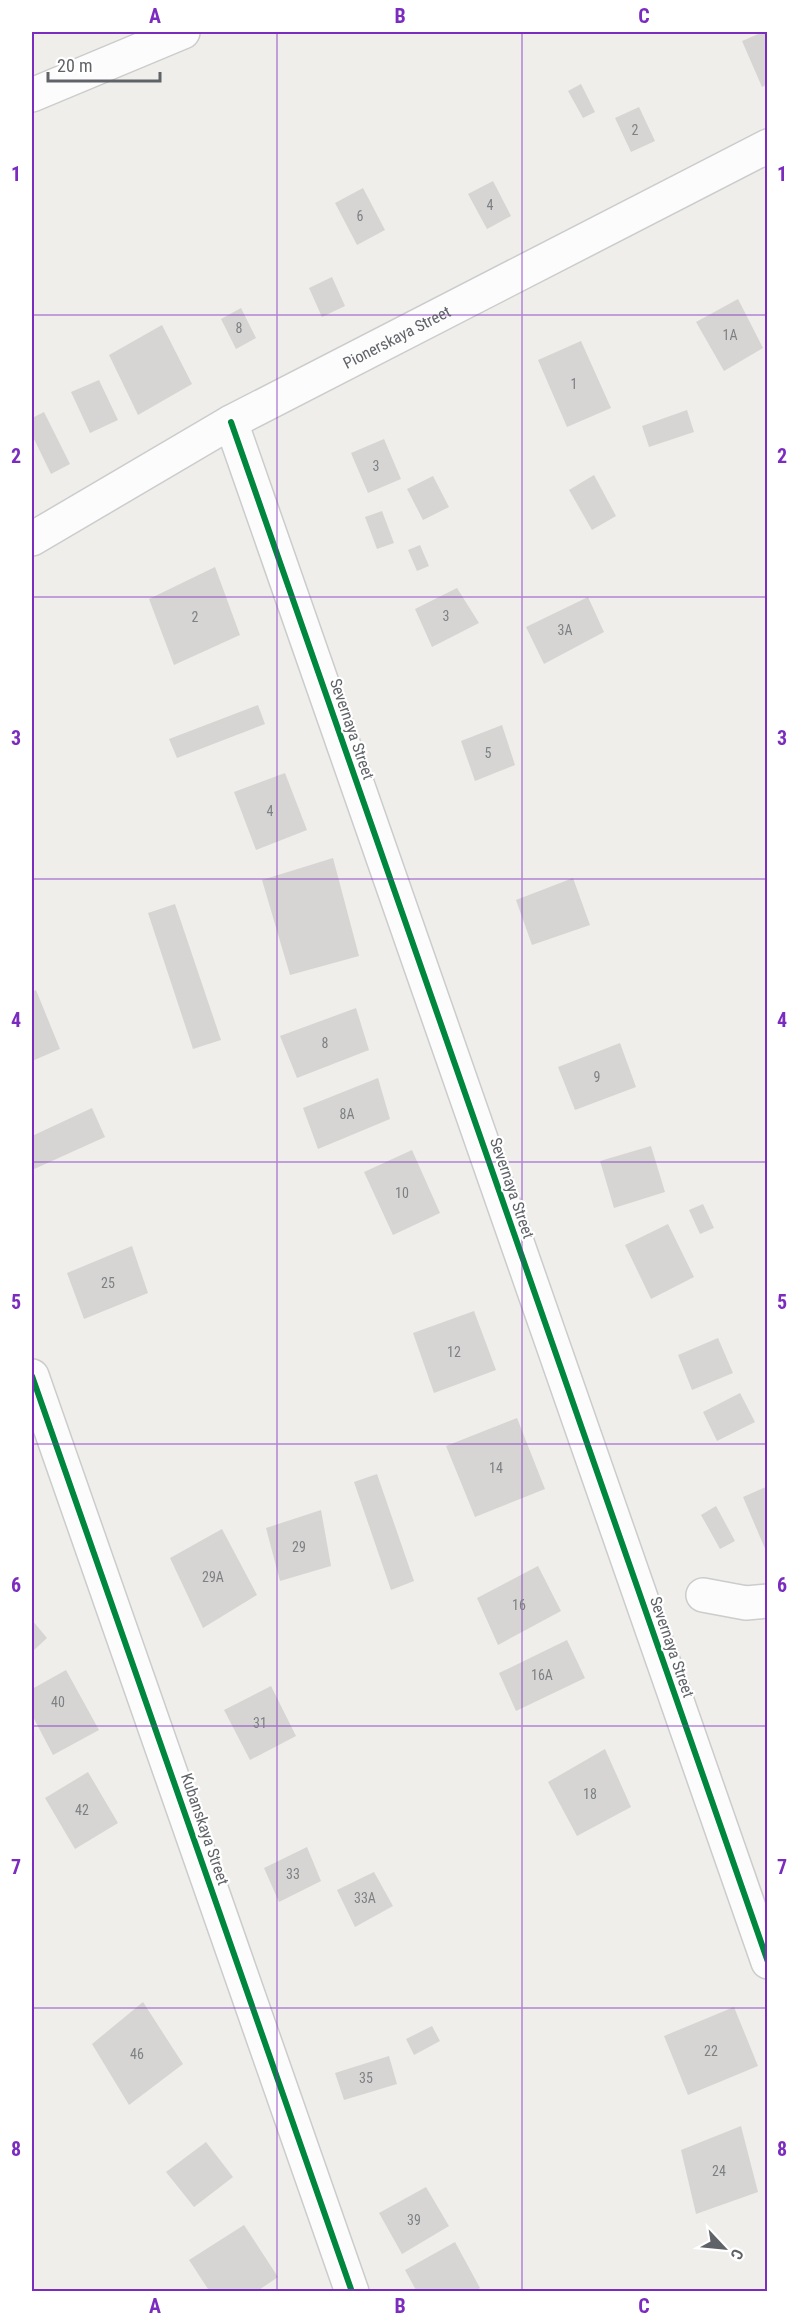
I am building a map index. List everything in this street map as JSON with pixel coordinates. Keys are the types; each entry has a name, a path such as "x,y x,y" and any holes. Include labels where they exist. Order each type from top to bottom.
{"street":[{"path":"32,96 183,32"},
{"name":"Pionerskaya Street","path":"32,539 231,422 768,146"},
{"name":"Severnaya Street","path":"231,422 768,1962"},
{"name":"Kubanskaya Street","path":"32,1376 352,2292"},
{"path":"703,1595 746,1603 768,1601"}],"building":[{"path":"768,32 768,84 762,87 742,41"},
{"path":"581,84 595,112 583,118 568,91"},
{"path":"639,107 655,141 631,152 615,118"},
{"path":"493,181 511,216 487,229 468,194"},
{"path":"363,188 385,230 357,245 335,203"},
{"path":"332,277 345,306 322,317 309,288"},
{"path":"738,299 763,348 724,371 696,322"},
{"path":"241,308 256,338 236,349 221,319"},
{"path":"162,325 192,384 138,415 109,355"},
{"path":"581,341 611,408 567,427 538,360"},
{"path":"99,380 118,420 90,433 71,392"},
{"path":"687,410 694,432 649,447 642,426"},
{"path":"44,412 70,464 51,474 32,435 32,418"},
{"path":"384,439 401,479 368,493 351,453"},
{"path":"594,475 616,516 592,530 569,490"},
{"path":"433,476 449,507 423,520 407,489"},
{"path":"382,511 394,543 377,549 365,517"},
{"path":"420,545 429,566 417,571 408,550"},
{"path":"215,567 240,635 174,665 149,599"},
{"path":"457,588 479,623 432,647 415,609"},
{"path":"588,597 604,632 544,664 526,627"},
{"path":"258,705 265,724 177,758 169,739"},
{"path":"502,725 515,765 475,781 461,741"},
{"path":"285,773 307,830 256,850 234,792"},
{"path":"333,858 359,956 290,975 262,880"},
{"path":"573,878 590,925 532,945 516,900"},
{"path":"175,904 221,1040 193,1049 148,913"},
{"path":"36,990 60,1049 32,1061 32,992"},
{"path":"356,1008 369,1050 297,1078 280,1036"},
{"path":"620,1043 636,1087 575,1110 558,1067"},
{"path":"378,1078 390,1119 318,1149 303,1108"},
{"path":"92,1108 105,1137 32,1170 32,1136"},
{"path":"651,1146 665,1192 614,1208 600,1161"},
{"path":"412,1150 440,1213 393,1235 364,1172"},
{"path":"703,1204 714,1228 700,1234 689,1210"},
{"path":"668,1224 694,1277 651,1299 625,1245"},
{"path":"132,1246 148,1293 84,1319 67,1273"},
{"path":"474,1311 496,1370 434,1393 413,1333"},
{"path":"718,1338 733,1373 692,1390 678,1355"},
{"path":"740,1393 755,1422 717,1441 703,1412"},
{"path":"517,1418 545,1489 475,1517 446,1446"},
{"path":"377,1474 414,1581 391,1590 354,1482"},
{"path":"768,1486 768,1550 766,1551 743,1497"},
{"path":"716,1506 735,1541 720,1549 701,1515"},
{"path":"321,1510 331,1566 280,1581 266,1528"},
{"path":"222,1529 257,1595 203,1628 170,1558"},
{"path":"538,1566 561,1611 498,1645 477,1598"},
{"path":"32,1620 47,1638 32,1652"},
{"path":"567,1640 585,1678 516,1711 499,1673"},
{"path":"66,1670 99,1730 53,1755 32,1715 32,1689"},
{"path":"271,1686 296,1736 250,1760 224,1710"},
{"path":"605,1749 631,1807 577,1836 548,1782"},
{"path":"88,1772 118,1823 75,1849 45,1798"},
{"path":"307,1847 321,1881 279,1902 264,1868"},
{"path":"374,1872 393,1906 355,1927 337,1890"},
{"path":"143,2002 183,2064 129,2105 92,2044"},
{"path":"734,2007 758,2066 688,2095 664,2036"},
{"path":"432,2026 440,2041 414,2055 406,2039"},
{"path":"389,2056 397,2084 344,2100 335,2073"},
{"path":"741,2126 758,2192 696,2214 681,2150"},
{"path":"206,2142 233,2177 194,2207 166,2172"},
{"path":"426,2187 449,2226 402,2254 379,2213"},
{"path":"244,2225 278,2277 256,2292 210,2292 189,2260"},
{"path":"455,2242 480,2288 474,2292 417,2292 405,2270"}],"cycle path":[{"path":"231,422 768,1962"},
{"path":"32,1376 352,2292"}]}
